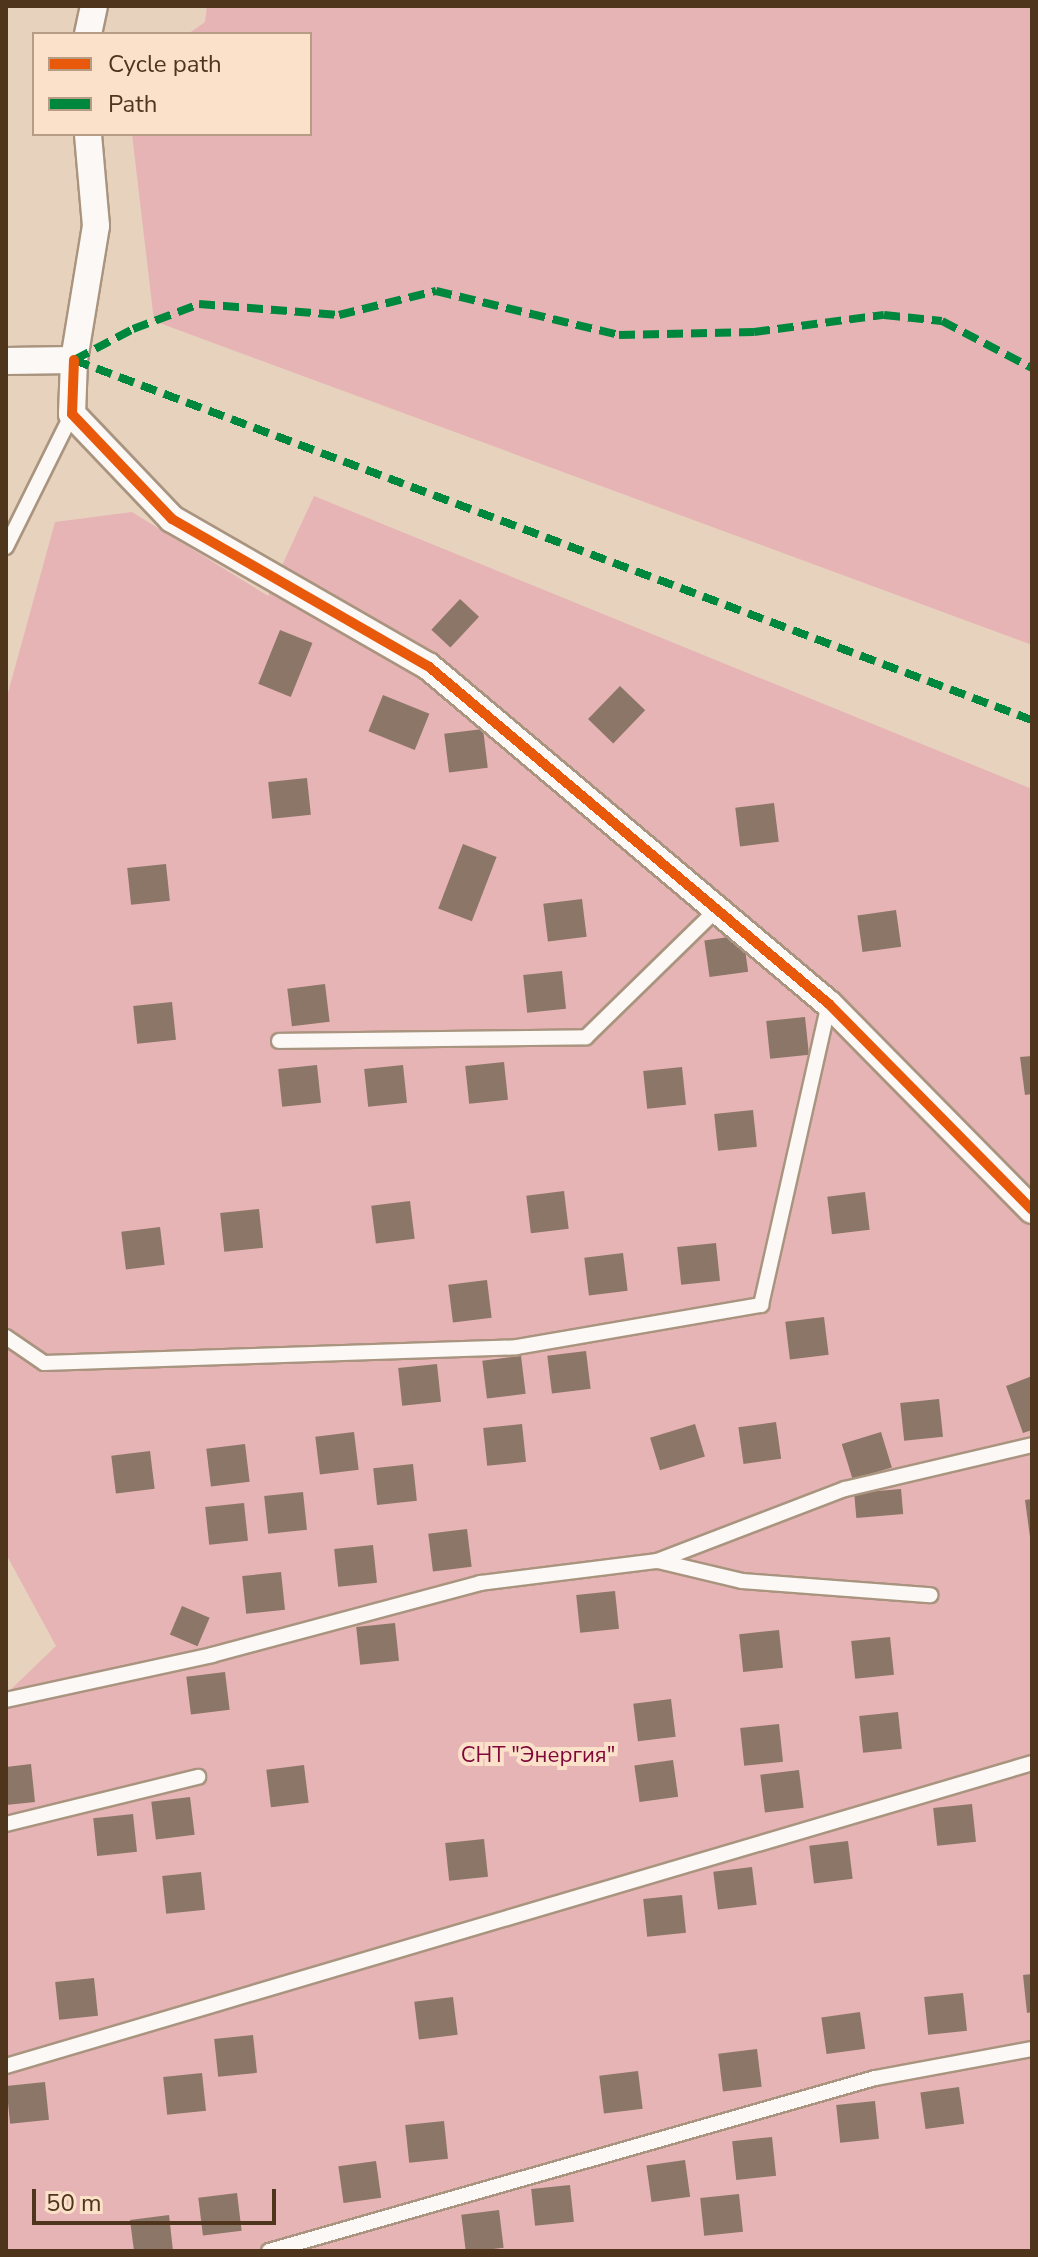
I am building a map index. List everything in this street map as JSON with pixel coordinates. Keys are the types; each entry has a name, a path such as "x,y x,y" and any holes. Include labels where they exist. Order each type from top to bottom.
{"street":[{"path":"88,32 94,6"},
{"path":"88,136 96,226 74,360 72,414 172,519 428,666 829,1004 1032,1210"},
{"path":"6,361 74,360"}],"lane":[{"path":"6,547 72,414"},
{"path":"279,1041 586,1037 715,911"},
{"path":"6,1337 44,1363 517,1347 761,1305 829,1004"},
{"path":"6,1700 212,1655 480,1583 657,1561 845,1489 1032,1445"},
{"path":"657,1561 742,1581 930,1595"},
{"path":"6,2066 1032,1763"},
{"path":"6,1824 198,1777"},
{"path":"269,2251 875,2078 1032,2049"}],"green space":[{"path":"207,6 1032,6 1032,645 154,321 132,136 312,136 312,32 191,32 205,22"},
{"name":"СНТ \"Энергия\"","path":"314,496 1032,789 1032,2251 6,2251 6,1694 56,1646 6,1554 6,700 55,522 132,512 268,596"}],"building":[{"path":"460,599 479,617 450,647 431,630"},
{"path":"280,630 312,643 291,697 258,684"},
{"path":"620,686 645,710 613,743 588,719"},
{"path":"383,695 429,714 415,750 368,731"},
{"path":"483,729 488,768 449,772 444,734"},
{"path":"307,778 311,815 272,819 268,782"},
{"path":"774,803 779,842 740,846 735,808"},
{"path":"463,844 497,857 472,921 438,908"},
{"path":"166,864 170,901 131,905 127,868"},
{"path":"582,899 587,937 548,941 543,904"},
{"path":"896,910 901,947 863,952 857,915"},
{"path":"743,935 748,972 710,977 704,940"},
{"path":"562,971 566,1009 527,1013 523,975"},
{"path":"325,984 330,1022 292,1026 287,989"},
{"path":"172,1002 176,1040 137,1044 133,1006"},
{"path":"805,1017 809,1055 770,1059 766,1021"},
{"path":"1032,1056 1032,1094 1025,1095 1020,1057"},
{"path":"504,1062 508,1100 469,1104 465,1066"},
{"path":"317,1065 321,1103 282,1107 278,1069"},
{"path":"403,1065 407,1103 368,1107 364,1069"},
{"path":"682,1067 686,1105 647,1109 643,1071"},
{"path":"753,1110 757,1147 718,1151 714,1114"},
{"path":"564,1191 569,1229 531,1233 526,1196"},
{"path":"865,1192 870,1230 832,1234 827,1197"},
{"path":"410,1201 415,1239 376,1243 371,1206"},
{"path":"259,1209 263,1248 224,1252 220,1213"},
{"path":"160,1227 165,1265 126,1269 121,1232"},
{"path":"716,1243 720,1281 681,1285 677,1247"},
{"path":"623,1253 628,1291 589,1295 584,1258"},
{"path":"487,1280 492,1318 453,1322 448,1285"},
{"path":"824,1317 829,1355 790,1359 785,1322"},
{"path":"586,1351 591,1389 552,1393 547,1356"},
{"path":"521,1356 526,1394 487,1398 482,1361"},
{"path":"437,1364 441,1402 402,1406 398,1368"},
{"path":"1032,1376 1032,1430 1023,1433 1006,1386"},
{"path":"939,1399 943,1437 904,1441 900,1403"},
{"path":"776,1422 781,1459 744,1464 738,1427"},
{"path":"522,1424 526,1462 487,1466 483,1428"},
{"path":"695,1424 705,1457 660,1470 650,1438"},
{"path":"354,1432 359,1470 320,1474 315,1437"},
{"path":"881,1432 892,1467 853,1479 842,1444"},
{"path":"245,1444 250,1482 211,1486 206,1449"},
{"path":"150,1451 155,1489 116,1493 111,1456"},
{"path":"413,1464 417,1501 377,1505 373,1468"},
{"path":"901,1489 903,1514 856,1518 854,1493"},
{"path":"303,1492 307,1530 268,1534 264,1496"},
{"path":"1032,1499 1032,1537 1030,1537 1025,1500"},
{"path":"244,1503 248,1541 209,1545 205,1507"},
{"path":"467,1529 472,1567 433,1571 428,1534"},
{"path":"373,1545 377,1583 338,1587 334,1549"},
{"path":"281,1572 285,1610 246,1614 242,1576"},
{"path":"615,1591 619,1629 580,1633 576,1595"},
{"path":"182,1606 210,1618 198,1646 170,1635"},
{"path":"395,1623 399,1661 360,1665 356,1627"},
{"path":"779,1630 783,1668 743,1672 739,1634"},
{"path":"890,1637 894,1675 855,1679 851,1641"},
{"path":"225,1672 230,1710 191,1714 186,1677"},
{"path":"671,1699 676,1737 638,1741 633,1704"},
{"path":"898,1712 902,1749 863,1753 859,1716"},
{"path":"779,1724 783,1762 744,1766 740,1728"},
{"path":"673,1760 678,1797 640,1802 634,1765"},
{"path":"31,1764 35,1802 6,1805 6,1767"},
{"path":"304,1765 309,1803 271,1807 266,1770"},
{"path":"799,1770 804,1808 765,1812 760,1775"},
{"path":"190,1797 195,1835 156,1839 151,1802"},
{"path":"972,1804 976,1842 937,1846 933,1808"},
{"path":"133,1814 137,1852 97,1856 93,1818"},
{"path":"484,1839 488,1877 449,1881 445,1843"},
{"path":"848,1841 853,1879 814,1883 809,1846"},
{"path":"752,1867 757,1905 718,1909 713,1872"},
{"path":"201,1872 205,1910 166,1914 162,1876"},
{"path":"682,1895 686,1933 647,1937 643,1899"},
{"path":"1032,1974 1032,2012 1027,2013 1023,1975"},
{"path":"94,1978 98,2016 59,2020 55,1982"},
{"path":"963,1993 967,2031 928,2035 924,1997"},
{"path":"453,1997 458,2035 419,2039 414,2002"},
{"path":"860,2012 865,2049 827,2054 821,2017"},
{"path":"253,2035 257,2073 218,2077 214,2039"},
{"path":"757,2049 762,2087 723,2091 718,2054"},
{"path":"638,2071 643,2109 604,2113 599,2076"},
{"path":"202,2073 206,2111 167,2115 163,2077"},
{"path":"45,2082 49,2120 10,2124 6,2086"},
{"path":"959,2087 964,2124 926,2129 920,2092"},
{"path":"875,2101 879,2139 840,2143 836,2105"},
{"path":"444,2121 448,2159 409,2163 405,2125"},
{"path":"772,2137 776,2176 736,2180 732,2141"},
{"path":"685,2160 690,2197 652,2202 646,2165"},
{"path":"376,2161 381,2198 344,2203 338,2166"},
{"path":"570,2185 574,2222 535,2226 531,2189"},
{"path":"237,2193 242,2231 203,2235 198,2198"},
{"path":"739,2194 743,2232 704,2236 700,2198"},
{"path":"499,2210 504,2248 466,2251 461,2215"},
{"path":"169,2215 173,2251 134,2251 130,2220"}],"marked path":[{"path":"74,360 133,329 199,304 339,315 436,291 619,335 754,332 884,315 942,321 1032,368"},
{"path":"74,360 1032,720"}],"cycle path":[{"path":"74,360 72,414 172,519 428,666 829,1004 1032,1210"}]}
